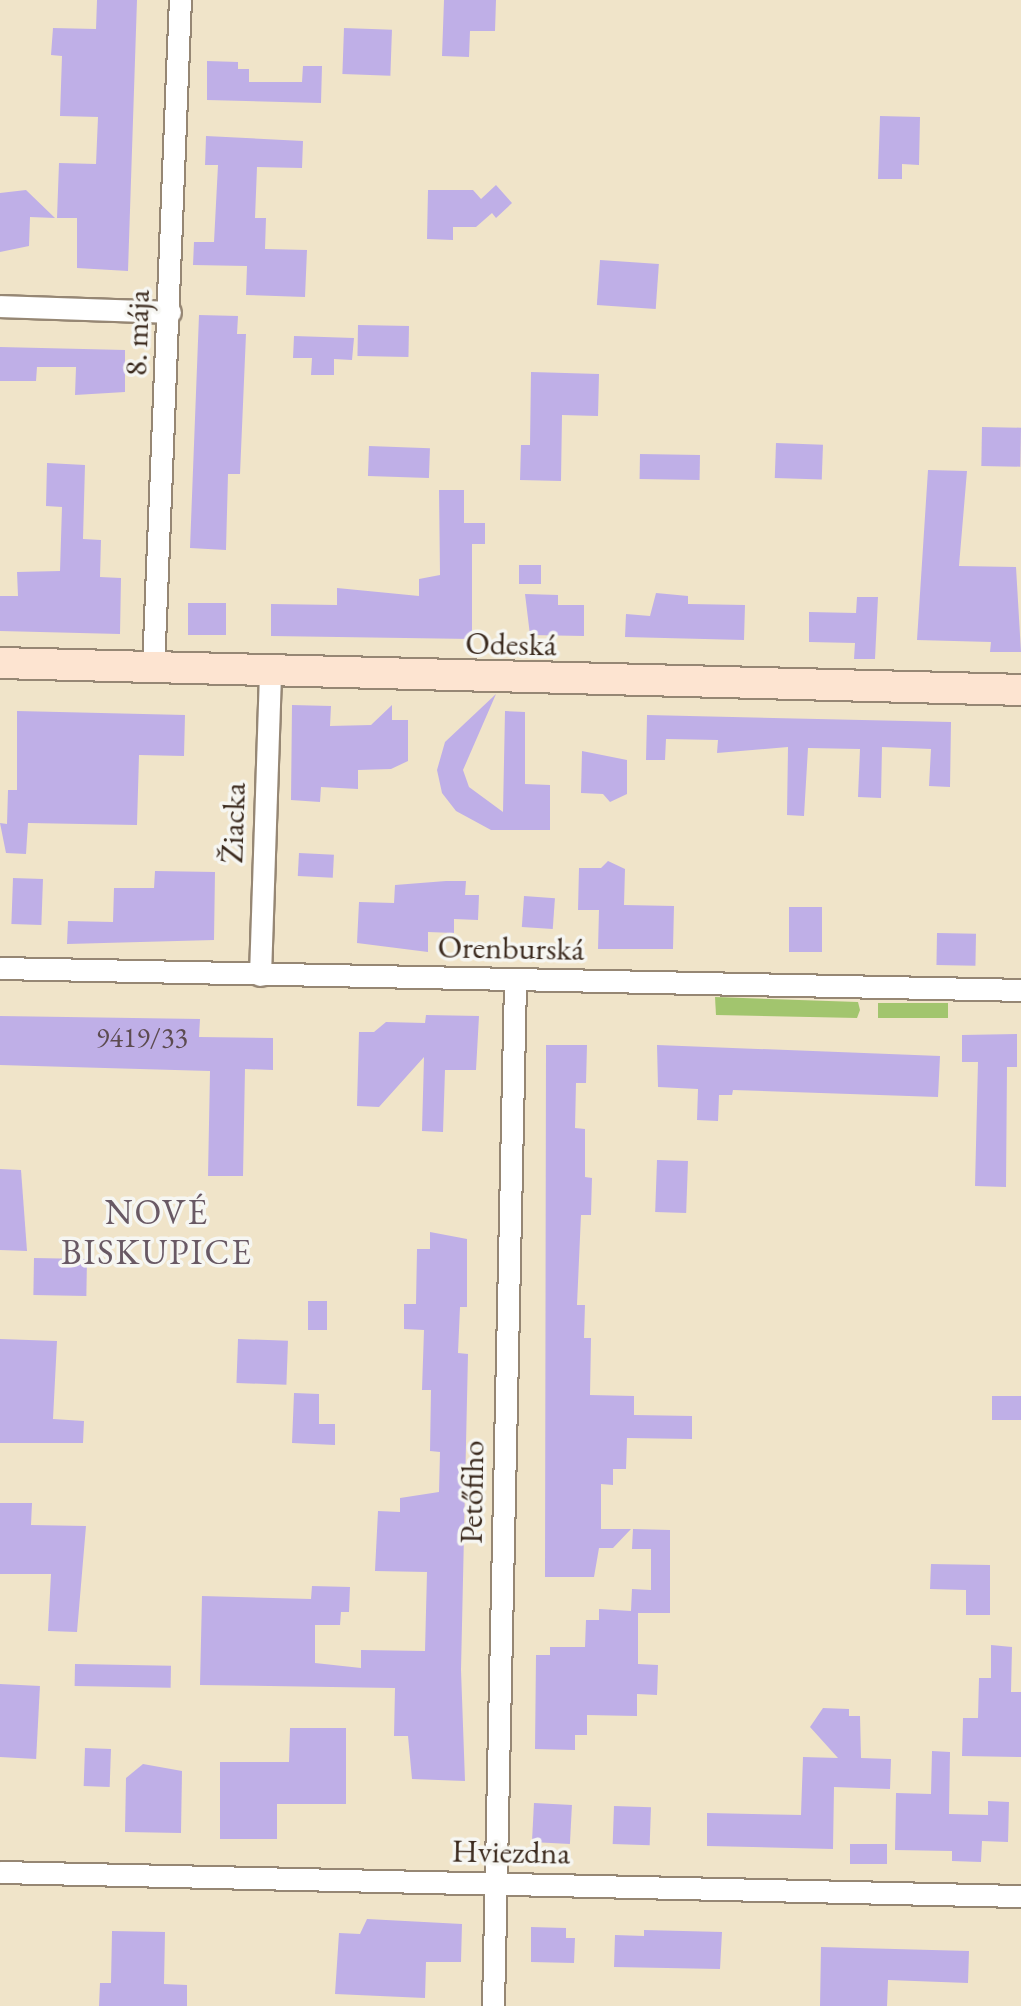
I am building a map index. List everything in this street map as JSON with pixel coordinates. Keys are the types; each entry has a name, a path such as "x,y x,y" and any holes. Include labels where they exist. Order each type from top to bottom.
{"street":[{"name":"8. mája","path":"153,668 170,312 180,0"},
{"path":"0,306 170,312"},
{"name":"Odeská","path":"0,663 270,673 1021,691"},
{"name":"Žiacka","path":"260,975 270,673"},
{"name":"Orenburská","path":"0,968 1021,989"},
{"name":"Petőfiho","path":"493,2006 515,980"},
{"name":"Hviezdna","path":"0,1872 1021,1896"}],"green space":[{"path":"715,997 858,1002 860,1010 857,1018 716,1015"},
{"path":"878,1003 948,1003 948,1018 878,1018"}],"building":[{"path":"97,0 137,0 128,271 77,268 77,218 57,218 59,163 96,164 98,117 60,116 62,56 51,55 53,28 96,29"},
{"path":"444,0 496,0 495,31 470,31 469,57 442,56"},
{"path":"344,28 392,30 390,76 342,74"},
{"path":"207,61 238,62 238,69 249,69 249,82 302,82 303,66 322,66 321,103 207,100"},
{"path":"880,116 920,117 919,165 902,164 902,179 878,179"},
{"path":"206,136 303,141 302,168 257,167 255,218 266,218 265,249 307,250 305,297 246,295 247,266 193,265 194,242 214,242 218,165 205,165"},
{"path":"496,185 512,203 496,218 492,213 476,227 453,227 453,240 427,239 428,190 473,190 481,199"},
{"path":"26,190 55,218 30,217 29,246 0,252 0,193"},
{"path":"600,260 659,264 656,309 597,305"},
{"path":"199,315 238,316 237,334 246,334 240,474 228,474 226,550 190,548"},
{"path":"358,325 409,326 408,357 357,356"},
{"path":"294,336 354,338 352,360 334,359 334,375 311,375 312,358 293,358"},
{"path":"0,347 125,350 125,392 75,395 76,367 37,367 36,381 0,381"},
{"path":"531,372 599,374 598,416 562,415 561,481 520,480 521,445 530,445"},
{"path":"982,427 1021,428 1020,467 981,466"},
{"path":"776,443 823,445 822,480 775,478"},
{"path":"369,446 430,448 429,478 368,476"},
{"path":"640,454 700,455 700,480 640,479"},
{"path":"47,463 85,465 83,539 101,540 100,577 121,578 120,634 0,631 0,596 18,596 17,572 60,571 62,507 46,506"},
{"path":"928,470 967,471 959,566 1016,567 1021,652 990,652 991,642 917,640"},
{"path":"439,490 464,490 464,523 485,523 485,544 472,544 472,639 271,636 271,604 337,605 337,588 419,596 419,579 440,575"},
{"path":"519,565 541,565 541,584 519,584"},
{"path":"656,593 688,596 688,604 745,605 744,640 625,637 626,614 650,616"},
{"path":"525,594 558,595 558,605 584,605 584,636 530,635"},
{"path":"857,597 878,597 875,659 854,659 855,643 809,642 809,612 856,613"},
{"path":"188,603 226,603 226,635 188,635"},
{"path":"496,694 463,770 469,787 503,812 505,711 525,712 525,784 550,785 550,830 491,830 456,811 442,793 437,770 445,742"},
{"path":"292,705 331,706 330,726 371,725 392,705 392,720 408,720 408,761 391,769 358,770 358,789 321,787 320,802 291,800"},
{"path":"17,711 185,715 184,756 139,755 137,825 28,823 26,854 6,853 0,823 7,824 8,790 17,790"},
{"path":"647,715 951,722 950,787 929,786 931,749 882,747 881,798 858,797 860,749 808,748 804,816 787,815 788,747 717,753 718,740 666,739 665,760 646,760"},
{"path":"582,751 627,760 627,794 610,802 603,794 581,793"},
{"path":"299,853 334,855 333,878 298,876"},
{"path":"608,861 625,869 624,905 674,906 673,949 598,949 599,910 578,910 579,868 601,868"},
{"path":"155,871 215,872 214,940 67,944 68,921 113,922 114,888 154,888"},
{"path":"13,878 43,879 41,925 11,924"},
{"path":"466,881 465,895 479,895 478,920 454,919 454,933 428,932 428,952 357,943 359,902 394,903 395,885"},
{"path":"524,896 555,898 553,929 522,927"},
{"path":"789,907 822,907 822,952 789,952"},
{"path":"937,933 976,934 975,966 936,965"},
{"path":"426,1015 479,1016 476,1070 445,1070 443,1132 422,1131 424,1057 379,1107 357,1106 359,1032 374,1032 386,1022 425,1023"},
{"path":"0,1016 200,1019 199,1037 273,1038 273,1070 245,1069 243,1176 208,1176 210,1071 0,1065"},
{"path":"1017,1034 1017,1067 1007,1067 1006,1187 975,1186 978,1062 962,1062 962,1035"},
{"path":"546,1045 587,1045 586,1083 576,1083 575,1128 585,1129 585,1177 592,1178 591,1215 581,1215 577,1305 585,1305 584,1338 591,1338 590,1395 634,1396 634,1415 692,1416 692,1439 627,1438 626,1469 613,1469 613,1485 601,1484 601,1529 631,1529 613,1548 599,1548 594,1577 545,1577"},
{"path":"657,1045 940,1056 938,1097 733,1090 732,1095 719,1095 718,1121 697,1120 698,1089 658,1087"},
{"path":"657,1160 688,1161 686,1213 655,1212"},
{"path":"0,1169 21,1170 27,1251 0,1250"},
{"path":"430,1232 467,1239 467,1307 460,1307 458,1353 468,1354 461,1670 465,1781 412,1779 408,1736 394,1736 395,1688 200,1685 202,1596 311,1599 312,1586 350,1587 349,1612 341,1612 340,1625 315,1625 315,1663 361,1668 361,1650 425,1651 427,1572 375,1571 378,1511 400,1512 400,1498 439,1492 440,1452 430,1451 431,1390 422,1390 424,1330 404,1329 404,1304 416,1304 417,1249 430,1249"},
{"path":"34,1258 87,1259 86,1296 33,1295"},
{"path":"308,1301 327,1301 327,1330 308,1330"},
{"path":"0,1339 57,1341 53,1419 84,1421 83,1443 0,1443"},
{"path":"238,1339 288,1341 286,1385 236,1383"},
{"path":"294,1393 319,1394 319,1424 335,1424 335,1445 292,1443"},
{"path":"992,1396 1021,1396 1021,1420 992,1420"},
{"path":"0,1503 32,1503 31,1525 86,1526 77,1632 48,1631 51,1574 0,1574"},
{"path":"633,1529 670,1530 670,1613 638,1613 638,1664 658,1665 657,1695 637,1694 637,1716 587,1715 587,1735 575,1735 575,1750 535,1749 536,1655 550,1655 550,1647 585,1647 586,1620 599,1620 599,1609 631,1611 632,1589 651,1590 651,1549 632,1549"},
{"path":"931,1564 990,1565 990,1615 966,1615 966,1590 930,1589"},
{"path":"991,1645 1012,1647 1011,1692 1021,1692 1021,1757 962,1756 963,1718 978,1718 979,1678 991,1678"},
{"path":"75,1664 171,1666 171,1688 75,1686"},
{"path":"0,1684 40,1686 36,1759 0,1757"},
{"path":"823,1708 849,1709 849,1716 860,1716 861,1758 891,1759 890,1789 834,1787 833,1849 707,1846 707,1813 801,1815 803,1757 838,1758 810,1727"},
{"path":"290,1728 346,1728 346,1804 277,1804 277,1839 220,1839 220,1762 289,1762"},
{"path":"85,1748 111,1749 110,1787 84,1786"},
{"path":"932,1751 950,1752 949,1814 988,1815 988,1801 1009,1802 1008,1842 982,1841 981,1862 952,1861 952,1851 895,1850 896,1793 931,1794"},
{"path":"143,1764 182,1771 181,1833 125,1832 126,1778"},
{"path":"534,1803 572,1805 570,1844 532,1842"},
{"path":"614,1806 651,1807 650,1845 613,1844"},
{"path":"850,1844 887,1844 887,1864 850,1864"},
{"path":"367,1919 462,1924 461,1962 426,1962 425,1998 335,1994 339,1933 360,1934"},
{"path":"531,1927 566,1928 566,1938 575,1938 574,1963 531,1962"},
{"path":"644,1930 722,1932 720,1969 614,1967 615,1935 644,1936"},
{"path":"112,1931 165,1932 164,1984 187,1985 187,2006 99,2006 100,1983 111,1983"},
{"path":"821,1947 969,1951 968,1983 888,1980 887,2006 820,2006"}],"district":[{"name":"NOVÉ BISKUPICE","path":"157,1232"}]}
